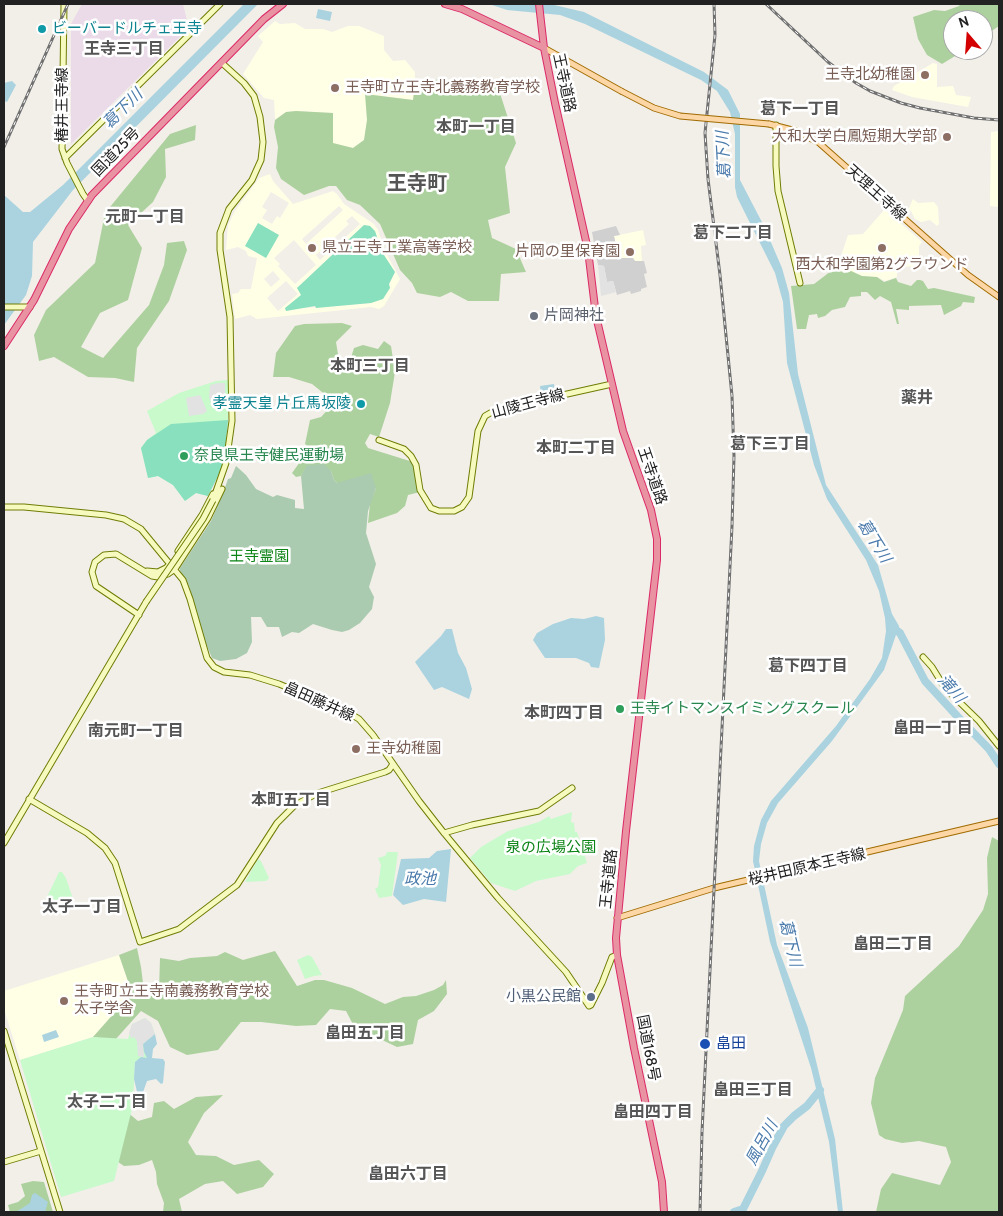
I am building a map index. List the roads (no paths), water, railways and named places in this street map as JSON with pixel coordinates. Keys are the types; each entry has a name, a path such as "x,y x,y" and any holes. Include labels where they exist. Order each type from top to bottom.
{"highway":[{"name":"国道25号","path":"4,346 30,307 62,242 88,201 115,170 264,19 282,4"},
{"path":"445,4 462,9 544,48"},
{"path":"539,4 544,48"},
{"name":"王寺道路","path":"544,48 581,212 588,250 596,316 630,453 653,518 657,549 618,918"},
{"name":"国道168号","path":"618,918 616,938 618,955 634,1048 662,1182 664,1212"}],"main road":[{"name":"天理王寺線","path":"544,48 654,108 680,116 776,125 803,134 824,147 968,275 999,297"},
{"name":"桜井田原本王寺線","path":"618,918 714,888 999,821"}],"street":[{"name":"椿井王寺線","path":"64,4 62,144 65,158 88,201"},
{"path":"65,158 220,4"},
{"path":"4,843 138,614 203,519 222,479 230,449 232,421 230,317 220,250 220,233 229,209 252,180 260,160 263,142 254,96 244,83 222,63"},
{"path":"776,125 778,191 800,283"},
{"path":"4,307 30,307"},
{"name":"山陵王寺線","path":"379,440 404,449 411,456 416,465 420,490 431,508 439,511 454,511 462,507 469,497 478,431 481,421 485,416 509,407 612,384"},
{"path":"143,571 158,572 170,564 202,515 215,487 222,479"},
{"path":"138,614 98,588 92,572 94,564 99,557 111,554 120,556 147,574 158,577 168,574 174,569 212,512 222,489 222,479"},
{"name":"畠田藤井線","path":"4,507 28,507 120,518 141,529 174,569 185,586 207,658 214,667 224,672 250,675 279,684 355,716 373,736 418,802 498,898 566,972 589,1006 602,983 612,957 618,955"},
{"path":"923,657 932,667 945,688 979,721 999,746"},
{"path":"29,799 94,837 109,852 117,870 140,942 168,934 183,927 237,885 277,823 295,805 318,793 385,772 393,764"},
{"path":"444,833 539,811 572,788"},
{"path":"4,1031 60,1212"},
{"path":"4,1162 41,1151"}],"water":[{"path":"244,4 258,4 73,190 33,242 32,276 26,295 4,325 4,195 23,212 30,212 63,185"},
{"path":"489,4 550,4 584,12 704,72 728,90 740,114 740,180 764,226 782,268 789,293 798,374 826,485 878,565 892,614 899,626 884,670 832,741 778,803 767,823 761,844 759,861 777,945 808,1028 835,1139 843,1212 838,1212 829,1142 811,1068 770,942 753,861 754,846 761,820 771,801 836,726 870,679 882,658 886,631 879,591 866,560 827,499 814,465 787,363 783,302 775,273 737,197 735,187 735,134 730,112 717,91 701,80 585,24 560,15 507,10"},
{"path":"318,9 332,12 330,21 316,18"},
{"path":"12,81 16,85 7,102 4,101 4,83"},
{"path":"554,384 555,391 541,393 540,386"},
{"path":"596,616 604,618 605,640 599,668 591,667 589,663 576,658 545,658 533,640 537,633 553,624 571,618 584,619"},
{"path":"446,629 452,629 458,653 466,668 472,689 469,699 442,687 434,690 415,662"},
{"name":"政池","path":"451,849 446,902 424,899 403,905 393,895 401,859 429,858 437,851"},
{"path":"56,1030 59,1037 44,1042 42,1035"},
{"path":"155,1034 157,1044 153,1049 152,1058 163,1059 165,1062 163,1083 161,1084 156,1079 147,1081 142,1095 138,1096 134,1079 135,1062 141,1057 147,1058 143,1044"},
{"path":"35,1193 48,1202 45,1212 16,1212 30,1203 32,1195"}],"waterway":[{"name":"滝川","path":"892,627 900,633 925,681 989,749 999,764"},
{"name":"風呂川","path":"734,1212 743,1209 784,1126 807,1106 820,1090"}],"railway":[{"path":"4,147 68,4"},
{"path":"700,1212 702,1132 734,456 732,396 708,179 705,133 715,35 714,4"},
{"path":"766,4 828,62 870,91 920,108 974,118 999,120"}],"place":[{"name":"ビーバードルチェ王寺","path":"42,29"},
{"name":"王寺北幼稚園","path":"925,75"},
{"name":"王寺町立王寺北義務教育学校","path":"335,88"},
{"name":"大和大学白鳳短期大学部","path":"947,137"},
{"name":"県立王寺工業高等学校","path":"312,248"},
{"name":"西大和学園第2グラウンド","path":"882,248"},
{"name":"片岡の里保育園","path":"630,252"},
{"name":"片岡神社","path":"534,316"},
{"name":"孝霊天皇 片丘馬坂陵","path":"361,404"},
{"name":"奈良県王寺健民運動場","path":"184,456"},
{"name":"王寺イトマンスイミングスクール","path":"620,709"},
{"name":"王寺幼稚園","path":"356,749"},
{"name":"小黒公民館","path":"591,997"},
{"name":"王寺町立王寺南義務教育学校 太子学舎","path":"64,1001"},
{"name":"畠田","path":"705,1044"}],"district":[{"name":"王寺三丁目","path":"124,49"},
{"name":"葛下一丁目","path":"800,109"},
{"name":"本町一丁目","path":"476,127"},
{"name":"王寺町","path":"417,184"},
{"name":"元町一丁目","path":"145,217"},
{"name":"葛下二丁目","path":"733,233"},
{"name":"本町三丁目","path":"370,366"},
{"name":"薬井","path":"917,398"},
{"name":"葛下三丁目","path":"770,444"},
{"name":"本町二丁目","path":"576,448"},
{"name":"葛下四丁目","path":"808,666"},
{"name":"本町四丁目","path":"564,713"},
{"name":"畠田一丁目","path":"933,728"},
{"name":"南元町一丁目","path":"136,731"},
{"name":"本町五丁目","path":"291,800"},
{"name":"太子一丁目","path":"82,907"},
{"name":"畠田二丁目","path":"893,944"},
{"name":"畠田五丁目","path":"365,1033"},
{"name":"畠田三丁目","path":"753,1090"},
{"name":"太子二丁目","path":"107,1102"},
{"name":"畠田四丁目","path":"653,1112"},
{"name":"畠田六丁目","path":"408,1174"}],"water label":[{"name":"葛下川","path":"123,109"},
{"name":"葛下川","path":"724,155"},
{"name":"葛下川","path":"874,541"},
{"name":"葛下川","path":"790,943"}],"park label":[{"name":"王寺霊園","path":"259,557"},
{"name":"泉の広場公園","path":"551,848"}]}
